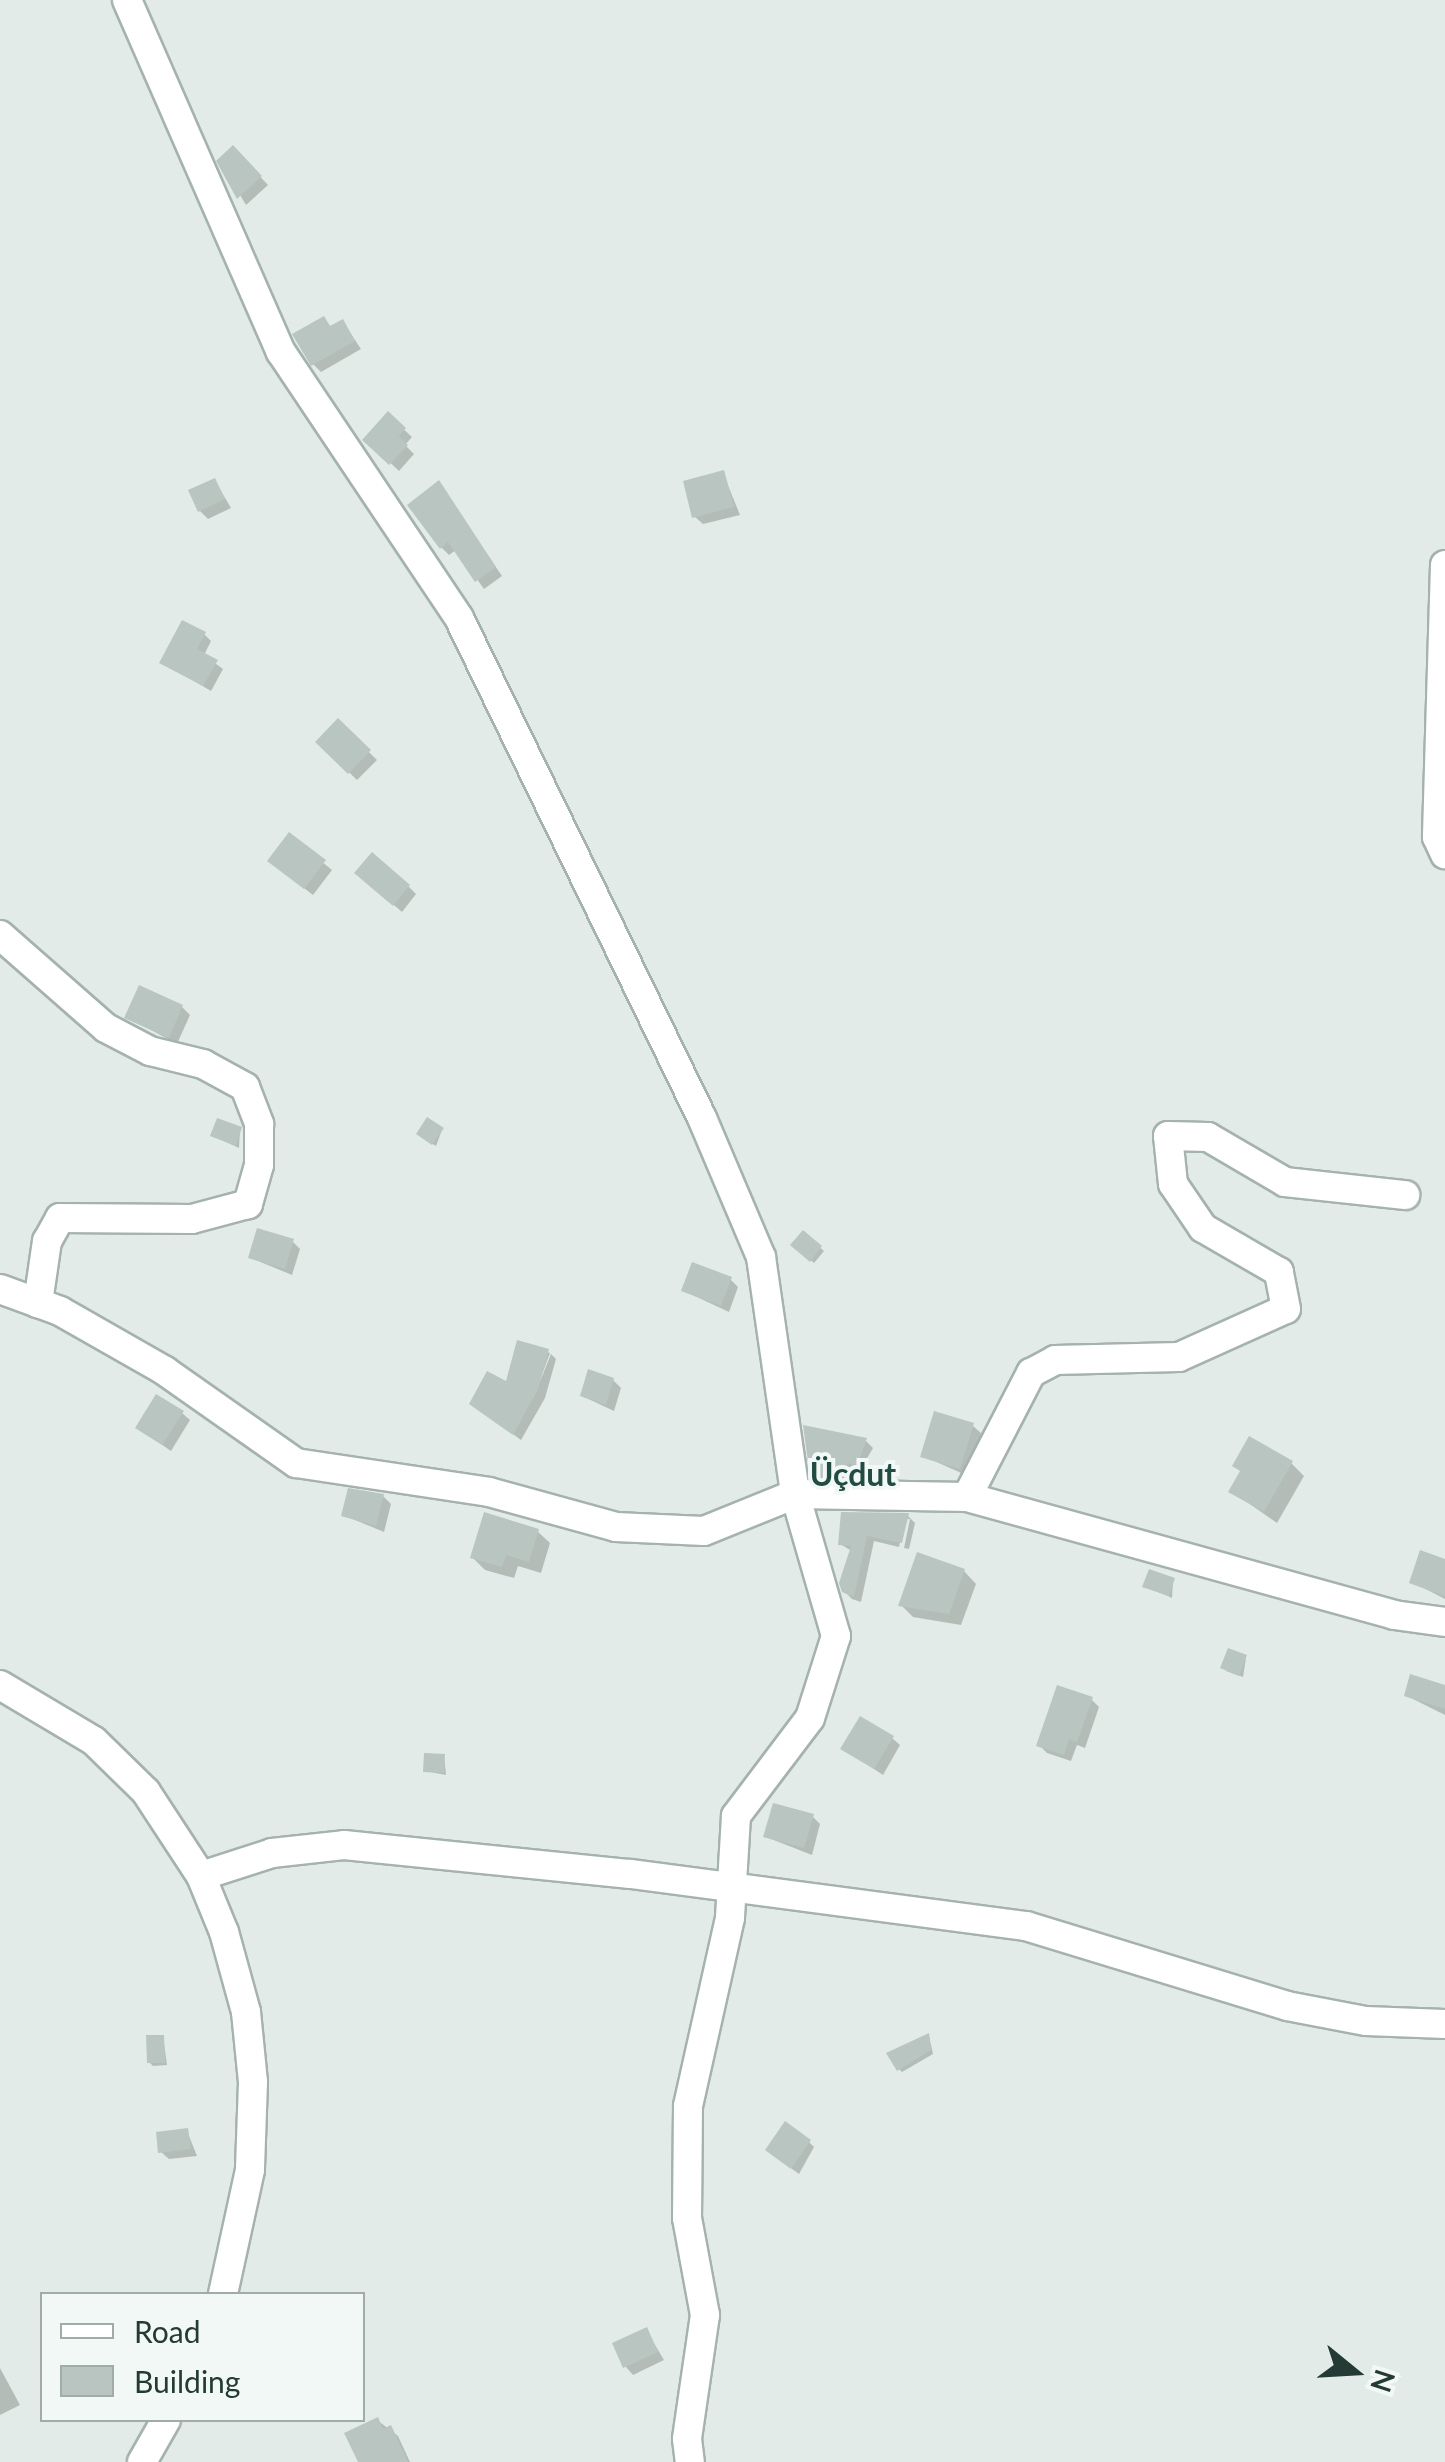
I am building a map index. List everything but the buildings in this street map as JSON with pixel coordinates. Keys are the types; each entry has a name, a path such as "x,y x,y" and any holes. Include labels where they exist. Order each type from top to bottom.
{"street":[{"path":"127,0 280,352 459,618 702,1118 761,1257 796,1494 836,1636 810,1718 736,1816 714,2006 688,2106 687,2218 705,2315 688,2439 690,2462"},
{"path":"1445,565 1437,837 1445,854"},
{"path":"0,935 106,1028 150,1051 203,1064 245,1087 259,1124 259,1165 248,1204 192,1219 60,1218 47,1241 38,1303"},
{"path":"967,1496 1030,1373 1055,1360 1179,1357 1286,1309 1280,1272 1203,1228 1173,1184 1168,1136 1208,1137 1285,1182 1405,1196"},
{"path":"0,1290 38,1303 165,1371 296,1463 490,1492 616,1527 704,1531 796,1494 967,1496 1394,1615 1445,1622"},
{"path":"0,1684 94,1741 146,1792 202,1876 246,2012 253,2082 250,2170 223,2292"},
{"path":"202,1876 272,1853 344,1845 729,1887 1026,1926 1287,2006 1366,2021 1445,2024"},
{"path":"142,2462 165,2422"}],"district":[{"name":"Üçdut","path":"853,1474"}]}
